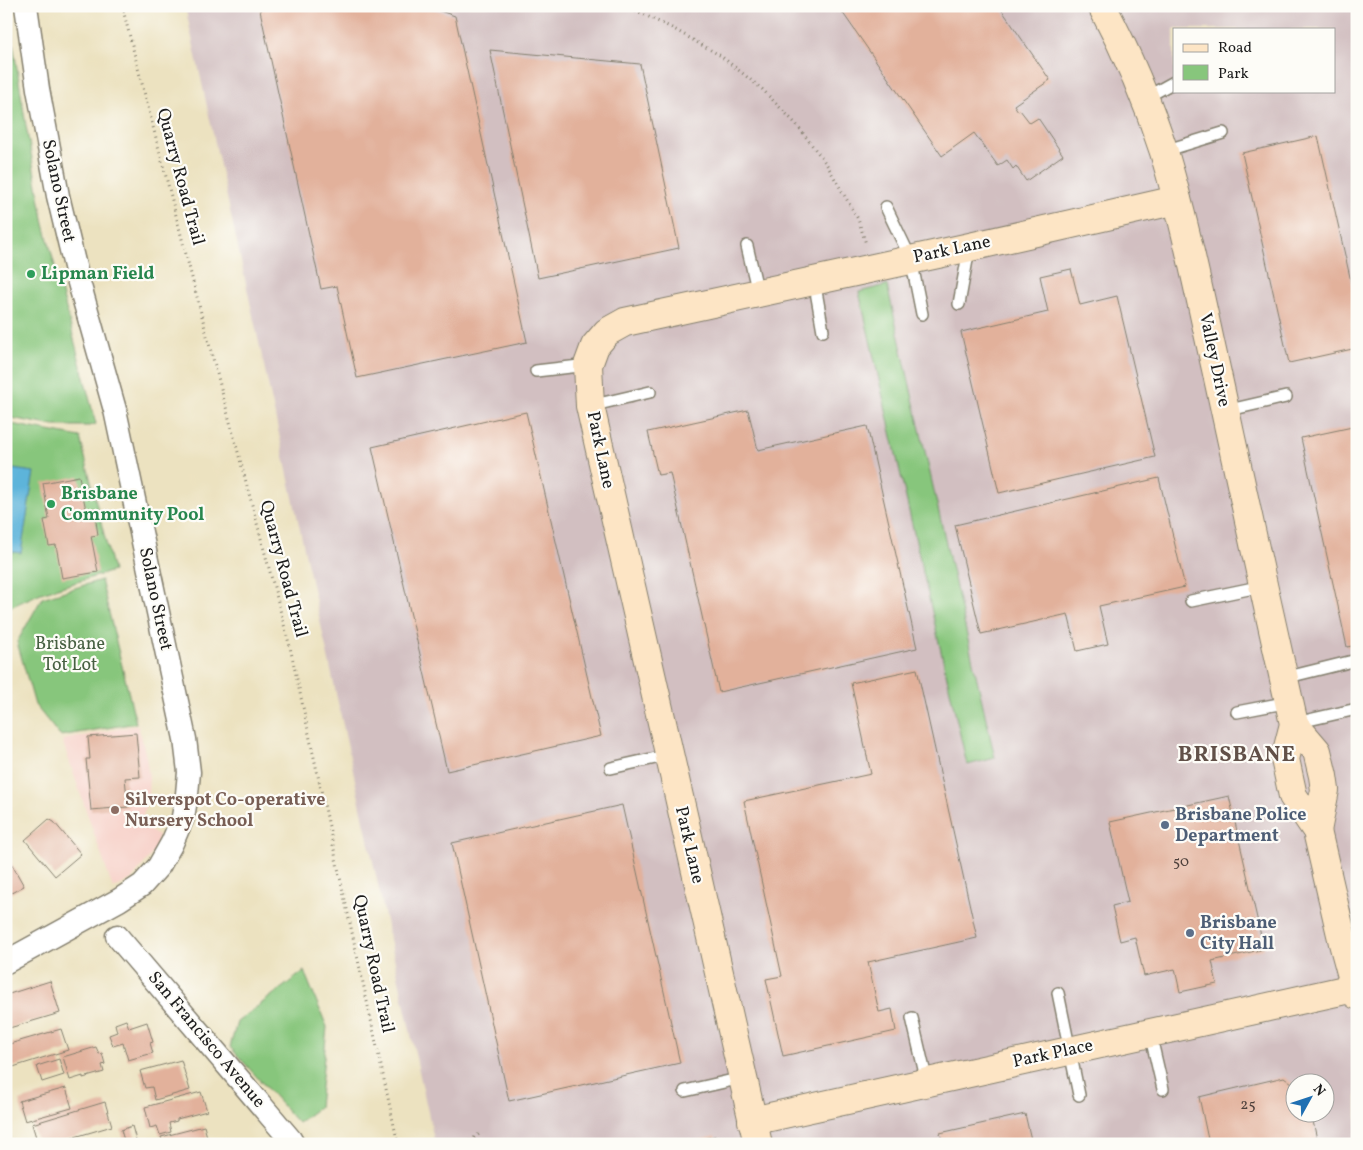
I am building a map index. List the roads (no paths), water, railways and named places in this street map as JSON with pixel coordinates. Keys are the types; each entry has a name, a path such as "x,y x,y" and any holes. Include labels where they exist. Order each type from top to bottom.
{"street":[{"name":"Solano Street","path":"6,962 100,912 142,885 159,866 172,843 183,817 189,772 185,740 115,410 78,279 58,196 38,90 26,6"},
{"name":"Valley Drive","path":"1102,6 1131,65 1144,98 1164,151 1177,200 1289,701 1317,751 1323,776 1326,790 1317,831 1350,942 1356,992"},
{"name":"Park Lane","path":"755,1132 590,406 588,365 595,346 607,332 625,322 1177,200"},
{"name":"San Francisco Avenue","path":"117,936 293,1144"},
{"name":"Park Place","path":"755,1132 927,1082 1150,1033 1356,992"}],"lane":[{"path":"1144,98 1173,83"},
{"path":"1164,151 1223,133"},
{"path":"886,207 911,259 922,314"},
{"path":"747,246 758,293"},
{"path":"959,304 970,247"},
{"path":"814,280 823,331"},
{"path":"536,371 588,365"},
{"path":"590,406 650,392"},
{"path":"1225,411 1286,397"},
{"path":"1191,600 1263,586"},
{"path":"1289,701 1357,660"},
{"path":"1237,712 1289,701 1357,709"},
{"path":"611,768 669,756"},
{"path":"1058,994 1079,1095"},
{"path":"912,1018 927,1082"},
{"path":"1150,1033 1163,1089"},
{"path":"685,1091 742,1078"}],"water":[{"path":"6,468 34,472 21,553 6,551"}],"place":[{"name":"Lipman Field","path":"31,274"},
{"name":"Brisbane Community Pool","path":"51,504"},
{"name":"Silverspot Co-operative Nursery School","path":"115,810"},
{"name":"Brisbane Police Department","path":"1165,825"},
{"name":"Brisbane City Hall","path":"1190,933"}],"district":[{"name":"BRISBANE","path":"1237,755"}],"park label":[{"name":"Brisbane Tot Lot","path":"70,654"}]}
